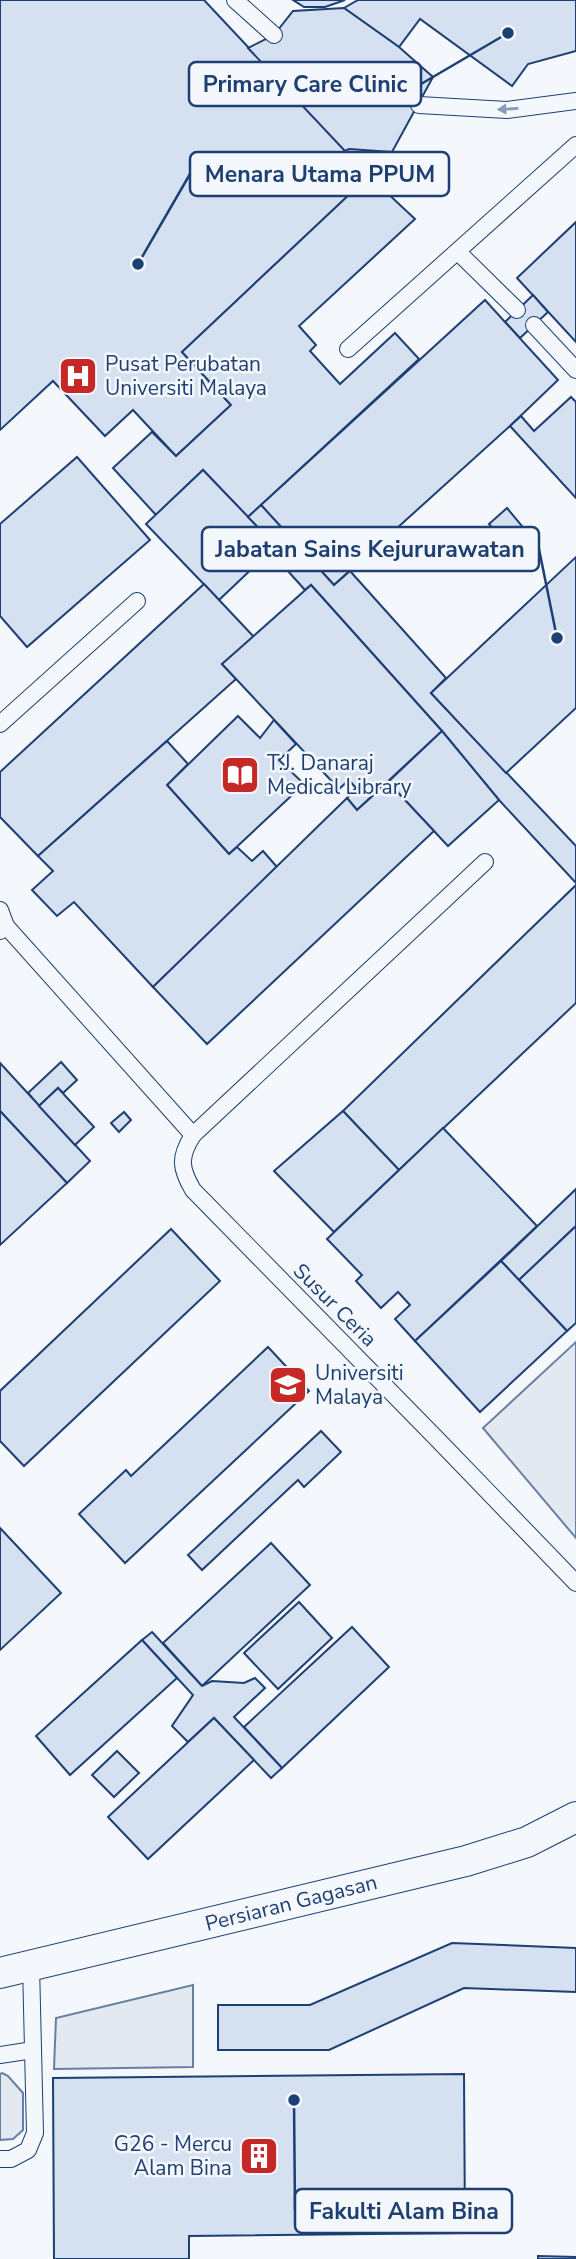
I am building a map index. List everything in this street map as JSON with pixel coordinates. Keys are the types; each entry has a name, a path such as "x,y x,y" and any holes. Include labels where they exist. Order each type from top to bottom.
{"street":[{"name":"Persiaran Gagasan","path":"0,1973 466,1861 527,1842 576,1818"}],"lane":[{"path":"235,0 274,35"},
{"path":"419,105 507,110 576,101"},
{"path":"348,349 576,145"},
{"path":"458,252 517,310"},
{"path":"534,325 576,370"},
{"path":"0,724 137,601"},
{"path":"0,910 3,929 193,1135 485,862"},
{"name":"Susur Ceria","path":"193,1135 182,1158 183,1168 193,1190 439,1440 576,1584"},
{"path":"0,2159 11,2159 28,2150 35,2133 31,1965"},
{"path":"0,2055 33,2050"}],"shaded area":[{"path":"576,1342 576,1538 483,1428"},
{"path":"193,1985 193,2067 54,2069 56,2018"},
{"path":"0,2074 23,2093 23,2130 13,2139 0,2140"}],"building":[{"name":"Pusat Perubatan Universiti Malaya","path":"0,0 204,0 369,176 182,352 231,405 176,456 133,410 105,436 53,381 0,430"},
{"path":"293,0 345,0 325,7 304,7"},
{"path":"358,0 576,0 576,51 528,64 512,86 420,19 399,47 344,8"},
{"path":"344,8 399,47 433,77 392,152 345,151 248,48 274,35 293,11"},
{"path":"369,176 415,219 299,326 316,345 310,351 340,384 395,333 419,359 248,517 203,470 156,515 113,468 152,432 176,456 231,405 182,352"},
{"path":"576,222 576,342 517,278"},
{"path":"533,295 548,312 520,338 505,322"},
{"path":"485,300 558,380 334,585 261,505"},
{"path":"571,397 576,402 576,498 510,426 521,416 534,431"},
{"path":"77,457 150,540 27,647 0,616 0,524"},
{"path":"203,470 276,546 219,600 146,524"},
{"path":"261,505 334,585 350,571 446,678 431,693 576,846 576,883 499,800 442,731 311,585 305,590 270,551 276,546 248,517"},
{"path":"507,508 522,526 504,541 489,524"},
{"path":"576,557 576,708 506,773 431,693"},
{"path":"204,584 254,637 222,664 236,679 38,856 0,817 0,772"},
{"path":"311,585 442,731 357,810 347,798 356,788 349,780 339,789 222,664"},
{"path":"238,716 260,738 274,720 296,744 279,760 304,784 229,854 167,785"},
{"path":"442,731 499,800 448,846 388,782"},
{"path":"167,741 188,764 167,785 229,854 237,847 252,861 263,851 277,867 153,987 74,902 57,916 32,890 53,871 38,856"},
{"path":"388,782 434,831 207,1044 153,987 347,798 357,810"},
{"path":"576,885 576,1003 399,1170 343,1111"},
{"path":"61,1062 77,1080 63,1093 58,1088 39,1106 28,1093"},
{"path":"0,1063 90,1161 67,1183 0,1111"},
{"path":"58,1088 94,1127 75,1145 39,1106"},
{"path":"0,1111 67,1183 0,1245"},
{"path":"343,1111 399,1170 334,1232 274,1171"},
{"path":"124,1112 131,1120 119,1132 111,1123"},
{"path":"443,1128 537,1226 415,1341 395,1319 410,1305 398,1292 381,1308 356,1281 362,1275 327,1239"},
{"path":"576,1189 576,1226 519,1280 501,1261"},
{"path":"576,1226 576,1323 567,1331 519,1280"},
{"path":"171,1229 220,1281 24,1466 0,1441 0,1391"},
{"path":"501,1261 567,1331 480,1412 415,1341"},
{"path":"268,1347 309,1391 125,1563 79,1514 126,1470 131,1476"},
{"path":"321,1431 341,1452 304,1487 298,1480 202,1570 188,1555"},
{"path":"0,1528 61,1593 0,1650"},
{"path":"271,1543 310,1585 202,1686 163,1643"},
{"path":"299,1602 332,1638 278,1689 244,1653"},
{"path":"352,1627 389,1667 282,1768 244,1727"},
{"path":"152,1632 202,1686 212,1681 244,1683 255,1678 265,1688 234,1717 282,1768 271,1778 214,1718 188,1742 172,1726 193,1695 142,1640"},
{"path":"142,1640 177,1678 70,1775 36,1736"},
{"path":"214,1718 254,1760 148,1859 108,1817"},
{"path":"117,1751 139,1773 114,1797 92,1775"},
{"path":"452,1943 576,1948 576,1992 464,1988 329,2050 218,2050 218,2005 310,2005"},
{"name":"G26 - Mercu Alam Bina","path":"464,2074 465,2233 189,2236 189,2259 54,2259 53,2078"},
{"path":"538,2256 576,2257 576,2259 538,2259"}],"place":[{"name":"Primary Care Clinic","path":"508,33"},
{"name":"Menara Utama PPUM","path":"138,264"},
{"name":"Pusat Perubatan Universiti Malaya","path":"78,376"},
{"name":"Jabatan Sains Kejururawatan","path":"557,638"},
{"name":"T.J. Danaraj Medical Library","path":"240,775"},
{"name":"Universiti Malaya","path":"288,1385"},
{"name":"Fakulti Alam Bina","path":"294,2100"},
{"name":"G26 - Mercu Alam Bina","path":"259,2156"}]}
